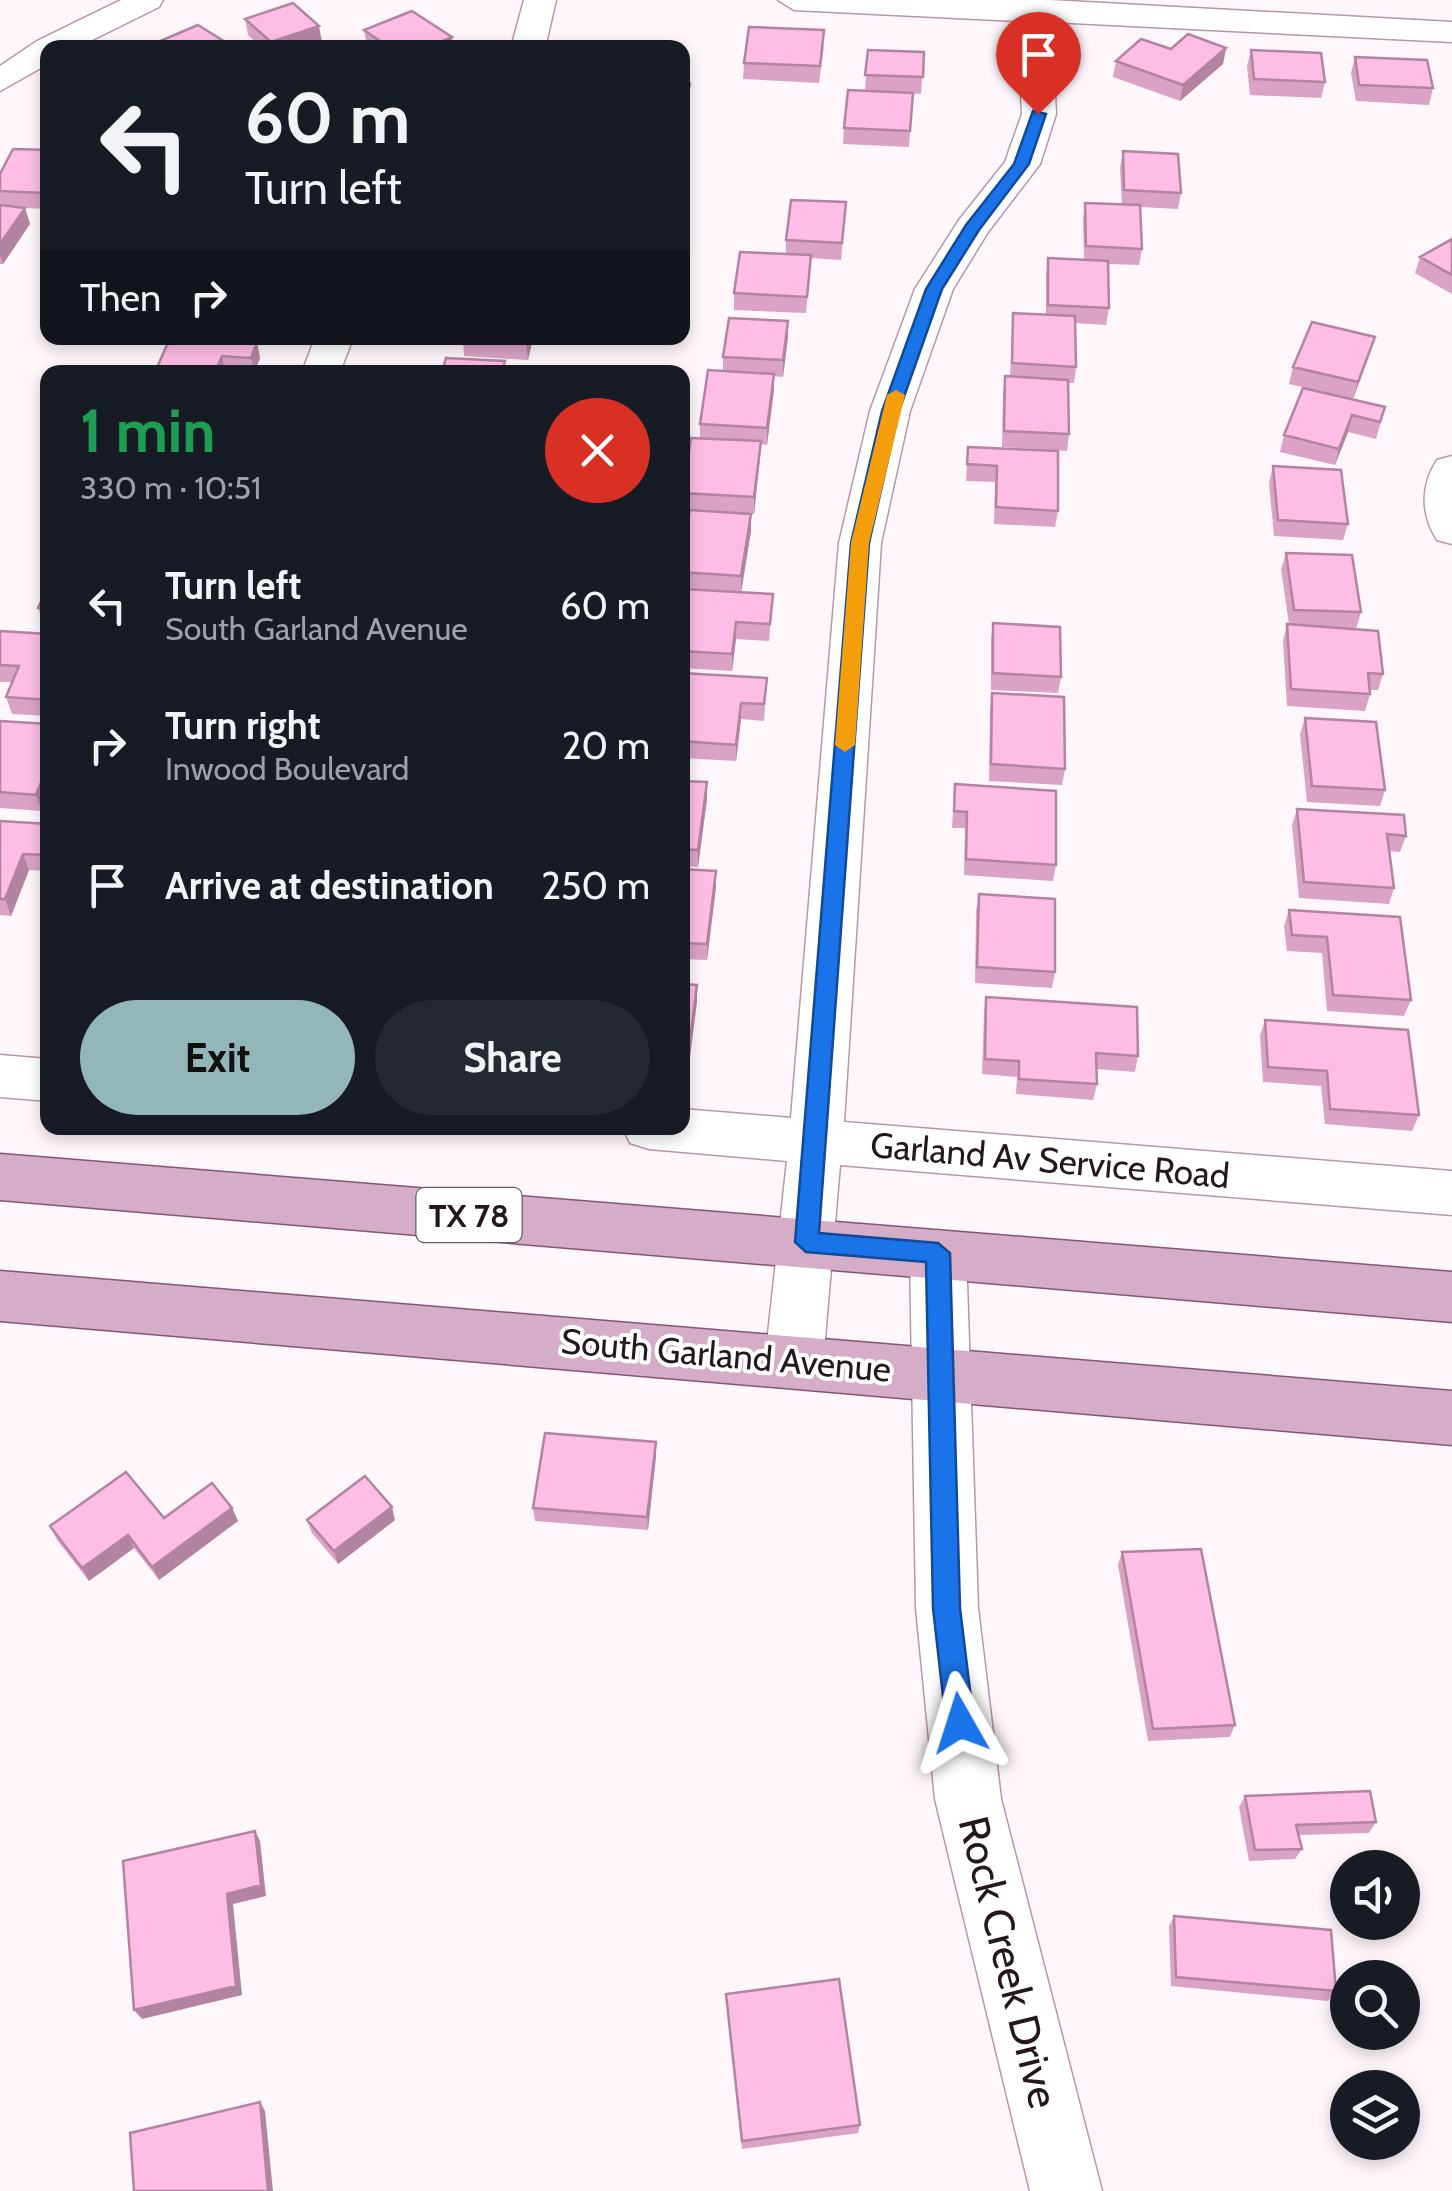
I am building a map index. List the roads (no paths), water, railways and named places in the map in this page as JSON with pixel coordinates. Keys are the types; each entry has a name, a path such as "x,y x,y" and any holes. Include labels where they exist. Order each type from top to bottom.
{"main road":[{"name":"TX 78","path":"0,1177 1452,1297"},
{"name":"South Garland Avenue","path":"0,1296 1452,1418"}],"street":[{"path":"64,40 147,0"},
{"path":"530,40 540,0"},
{"path":"794,0 1033,6 1452,32"},
{"path":"794,1360 816,1141 860,543 890,411 934,289 972,228 1022,164 1038,114 1033,6"},
{"path":"0,81 40,54"},
{"path":"1452,469 1444,491 1452,530"},
{"path":"0,1076 40,1079"},
{"name":"Garland Av Service Road","path":"690,1131 1452,1194"},
{"name":"Rock Creek Drive","path":"938,1253 947,1608 968,1799 1066,2191"}]}
